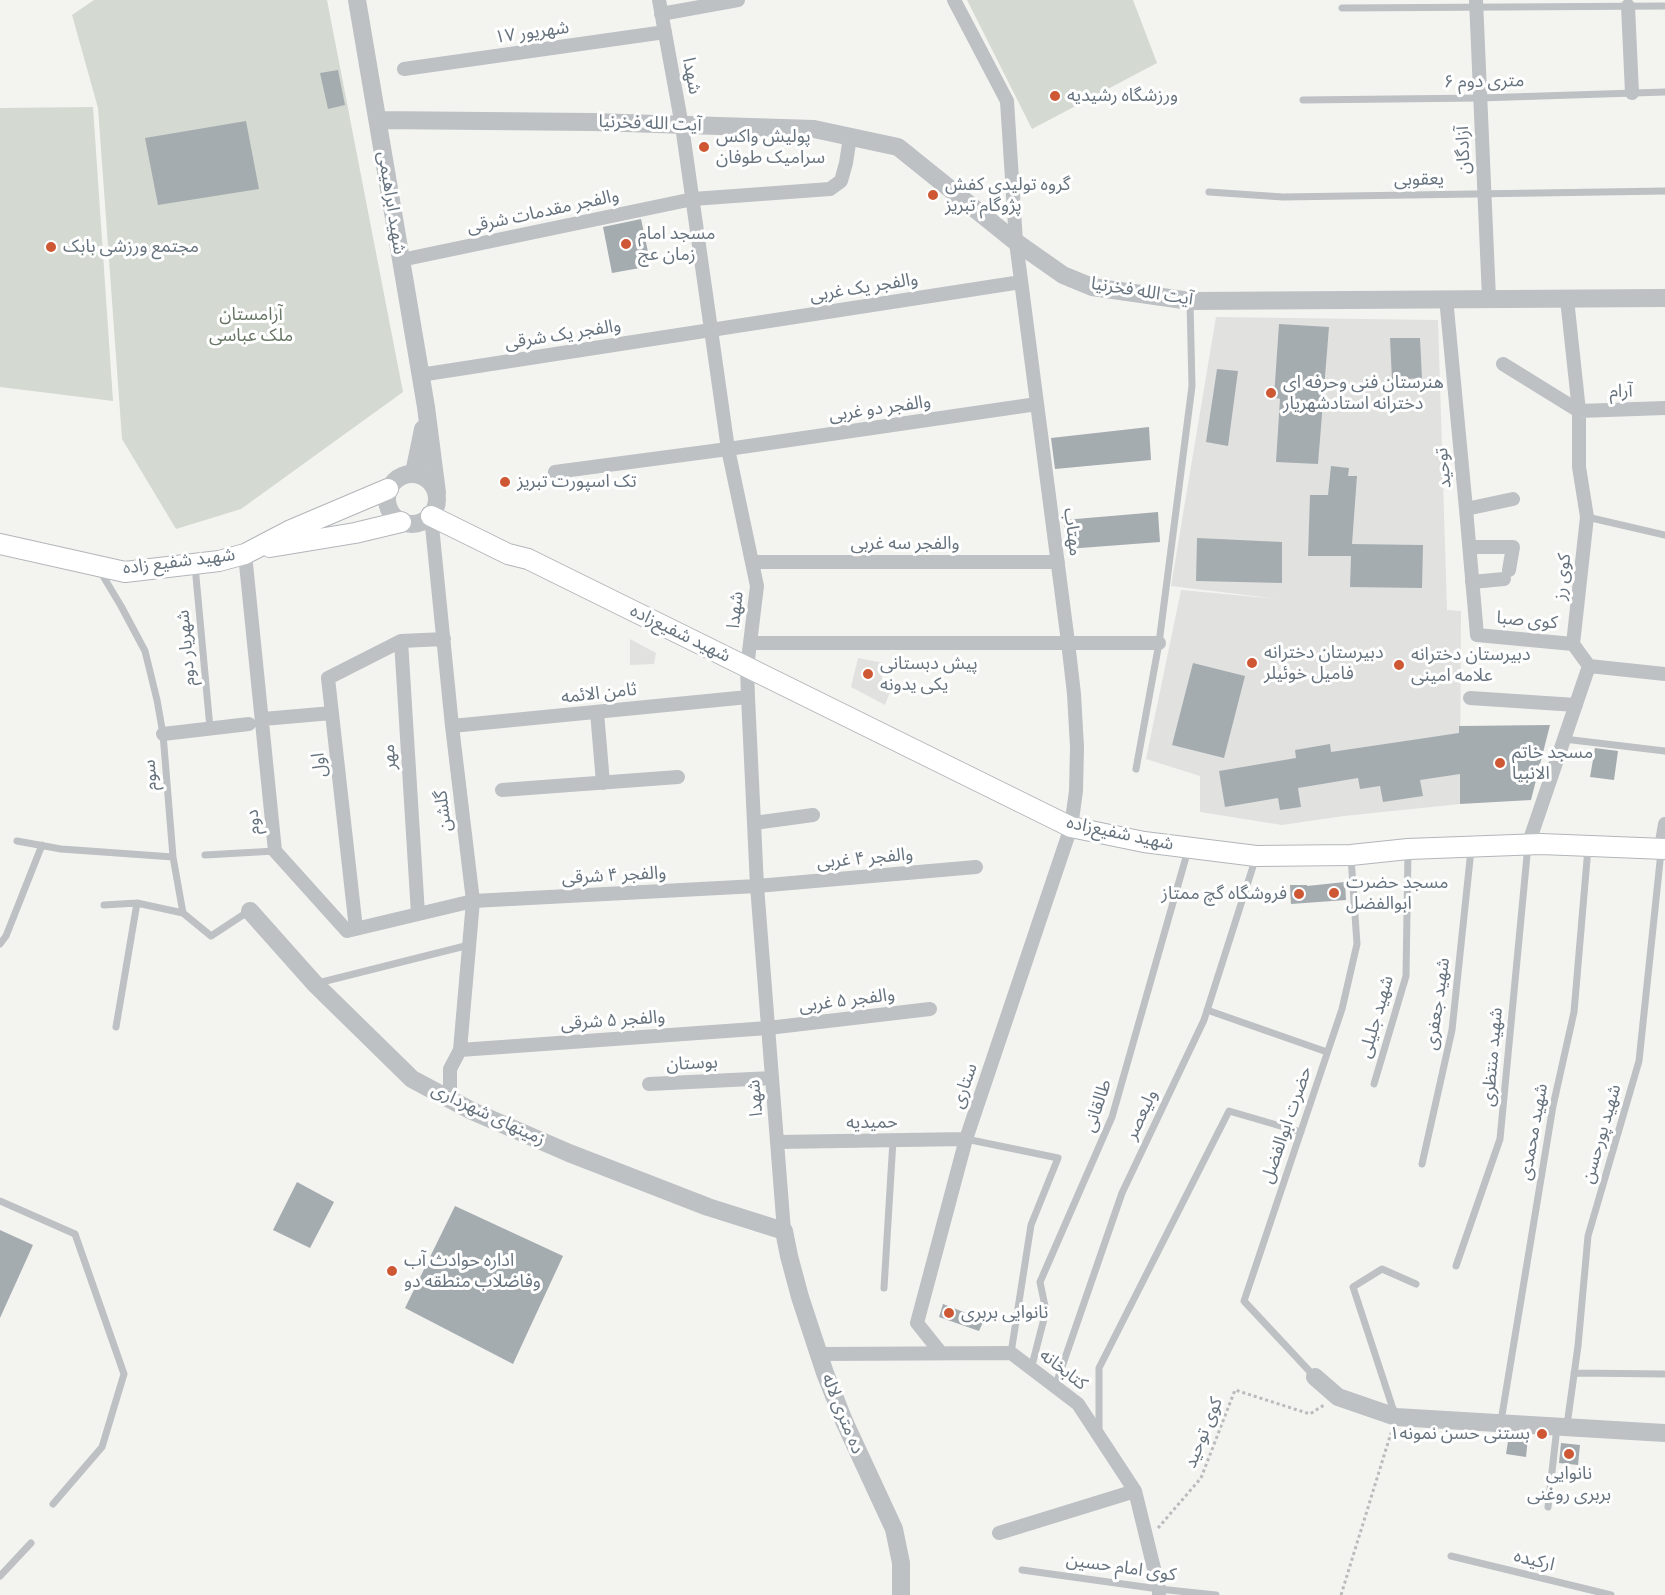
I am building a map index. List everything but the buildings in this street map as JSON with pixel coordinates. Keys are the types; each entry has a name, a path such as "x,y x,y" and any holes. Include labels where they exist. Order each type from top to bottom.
{"main road":[{"name":"شهید شفیع زاده","path":"249,552 289,531 388,489"},
{"name":"شهید شفیع‌زاده","path":"434,505 508,554 528,559 1071,827 1144,842 1256,856 1351,855 1408,849 1528,845 1663,849"},
{"name":"شهید شفیع زاده","path":"0,544 125,572 219,561 249,552 355,533 401,522"}],"street":[{"name":"شهید ابراهیمی","path":"357,0 426,407 434,505"},
{"path":"660,7 738,0"},
{"name":"مهتاب","path":"954,0 1007,100 1016,242 1074,694 1077,747 1076,791 1071,827"},
{"name":"آزادگان","path":"1476,4 1489,298"},
{"path":"1628,6 1632,93"},
{"name":"شهدا","path":"660,7 682,126 728,449 757,586 747,668 748,697 757,886 784,1231"},
{"name":"۱۷ شهریور","path":"404,69 665,32"},
{"name":"آیت الله فخرنیا","path":"378,120 593,122 814,129 898,147 1016,242 1063,275 1092,287 1190,301 1665,298"},
{"name":"والفجر مقدمات شرقی","path":"401,260 693,199 830,189 841,181 850,137"},
{"name":"والفجر یک غربی","path":"712,330 1021,282"},
{"name":"توحید","path":"1446,298 1477,635"},
{"name":"کوی رز","path":"1567,299 1579,411 1579,466 1587,517 1574,644"},
{"name":"والفجر یک شرقی","path":"420,375 712,330"},
{"path":"1503,364 1579,411"},
{"name":"والفجر دو غربی","path":"555,472 1037,404"},
{"name":"شهید ابراهیمی","path":"414,473 426,407"},
{"name":"آرام","path":"1579,411 1665,408"},
{"path":"414,473 429,479 434,486 434,505 424,521 409,524 401,522 390,512 386,496 391,483 401,475 414,473"},
{"path":"1467,509 1513,499"},
{"name":"گلشن","path":"434,505 452,726 473,901 460,1050 450,1069 450,1099"},
{"path":"1470,548 1513,547 1506,574 1472,582"},
{"name":"دوم","path":"249,552 275,851 347,931 356,929"},
{"name":"والفجر سه غربی","path":"752,562 1058,562"},
{"name":"کوی صبا","path":"1477,635 1574,644"},
{"path":"401,641 444,639"},
{"name":"اول","path":"356,929 328,678 401,641"},
{"name":"مهر","path":"401,641 418,914"},
{"path":"750,643 1159,643"},
{"path":"1574,644 1589,666 1665,674"},
{"path":"1528,845 1589,666"},
{"name":"ثامن الائمه","path":"452,726 748,697"},
{"path":"1470,698 1576,705"},
{"path":"597,712 603,783"},
{"path":"263,720 332,713"},
{"path":"163,734 249,724"},
{"path":"502,790 678,777"},
{"path":"754,823 813,815"},
{"path":"1663,849 1665,824"},
{"name":"ستاری","path":"941,1353 917,1323 966,1139 1071,827"},
{"name":"والفجر ۴ غربی","path":"757,886 976,867"},
{"name":"والفجر ۴ شرقی","path":"473,901 757,886"},
{"path":"356,929 473,901"},
{"name":"زمینهای شهرداری","path":"250,911 315,984 412,1079 472,1111 612,1169 708,1207 784,1231"},
{"name":"والفجر ۵ غربی","path":"768,1028 930,1009"},
{"name":"والفجر ۵ شرقی","path":"460,1050 768,1028"},
{"name":"بوستان","path":"650,1084 772,1078"},
{"name":"حمیدیه","path":"778,1142 966,1139"},
{"name":"ده متری لاله","path":"784,1231 789,1257 818,1354 844,1421 894,1529 901,1563 902,1595"},
{"name":"کتابخانه","path":"818,1354 1011,1353 1078,1404 1135,1491 1159,1592"},
{"path":"1315,1377 1338,1397 1396,1417 1665,1433"},
{"path":"999,1533 1135,1491"}],"lane":[{"path":"1342,8 1476,4 1665,6"},
{"name":"۶ متری دوم","path":"1303,100 1480,98 1665,92"},
{"name":"یعقوبی","path":"1209,192 1283,197 1665,191"},
{"path":"1136,769 1159,643 1192,386 1190,301"},
{"path":"1587,517 1665,535"},
{"name":"شهریار دوم","path":"195,564 210,729"},
{"name":"سوم","path":"97,566 145,651 163,734 173,857 183,913"},
{"path":"1564,740 1665,750"},
{"path":"17,841 61,849 173,857"},
{"path":"0,944 6,936 42,845"},
{"name":"شهید منتظری","path":"1456,1266 1500,1139 1528,845"},
{"name":"شهید محمدی","path":"1501,1423 1553,1106 1574,1012 1588,846"},
{"name":"طالقانی","path":"1031,1369 1046,1311 1040,1282 1112,1117 1189,847"},
{"name":"شهید جعفری","path":"1422,1164 1452,1030 1472,847"},
{"name":"شهید جلیلی","path":"1374,1084 1406,976 1408,849"},
{"name":"شهید پورحسن","path":"1548,1508 1574,1373 1588,1236 1639,1061 1663,849"},
{"path":"205,855 275,851"},
{"name":"حضرت ابوالفضل","path":"1315,1377 1244,1301 1342,1009 1357,944 1351,855"},
{"name":"ولیعصر","path":"1055,1387 1122,1193 1204,1020 1256,856"},
{"path":"116,1027 137,903"},
{"path":"104,905 137,903 183,913 211,936 250,911"},
{"path":"315,984 469,945"},
{"path":"1207,1010 1327,1052"},
{"path":"1098,1435 1099,1368 1229,1111 1301,1132"},
{"path":"966,1139 1058,1158 1031,1225 1011,1353"},
{"path":"884,1288 893,1140"},
{"path":"0,1201 75,1234 123,1374 102,1447 53,1504"},
{"path":"1396,1417 1353,1287 1382,1269 1416,1284"},
{"path":"1574,1373 1665,1374"},
{"path":"0,1576 31,1543"},
{"name":"ارکیده","path":"1451,1556 1611,1595"},
{"name":"کوی امام حسین","path":"1022,1570 1159,1592 1216,1595"}],"path":[{"name":"کوی توحید","path":"1147,1540 1201,1478 1235,1390 1310,1414 1338,1397"},
{"path":"1341,1595 1396,1417"}],"shaded area":[{"path":"1216,317 1438,320 1447,610 1461,611 1460,804 1282,825 1200,812 1200,776 1146,759 1181,590 1279,599 1171,586"},
{"path":"630,639 656,653 654,664 630,665"},
{"name":"پیش دبستانی یکی یدونه","path":"858,658 884,663 881,685 890,692 885,705 851,687"}],"green space":[{"name":"آرامستان ملک عباسی","path":"94,0 327,0 403,392 241,509 176,529 122,439 98,108 72,15"},
{"name":"ورزشگاه رشیدیه","path":"967,0 1133,0 1157,63 1032,129"},
{"name":"مجتمع ورزشی بابک","path":"93,107 113,401 0,387 0,108"}],"place":[{"name":"ورزشگاه رشیدیه","path":"1055,96"},
{"name":"پولیش واکس سرامیک طوفان","path":"704,147"},
{"name":"گروه تولیدی کفش پژوگام تبریز","path":"933,195"},
{"name":"مسجد امام زمان عج","path":"626,244"},
{"name":"مجتمع ورزشی بابک","path":"51,247"},
{"name":"هنرستان فنی وحرفه ای دخترانه استادشهریار","path":"1271,393"},
{"name":"تک اسپورت تبریز","path":"505,482"},
{"name":"دبیرستان دخترانه فامیل خوئیلر","path":"1252,663"},
{"name":"دبیرستان دخترانه علامه امینی","path":"1399,665"},
{"name":"پیش دبستانی یکی یدونه","path":"868,674"},
{"name":"مسجد خاتم الانبیا","path":"1500,763"},
{"name":"مسجد حضرت ابوالفضل","path":"1334,893"},
{"name":"فروشگاه گچ ممتاز","path":"1299,894"},
{"name":"اداره حوادث آب وفاضلاب منطقه دو","path":"392,1271"},
{"name":"نانوایی بربری","path":"949,1313"},
{"name":"بستنی حسن نمونه۱","path":"1542,1434"},
{"name":"نانوایی بربری روغنی","path":"1569,1454"}]}
